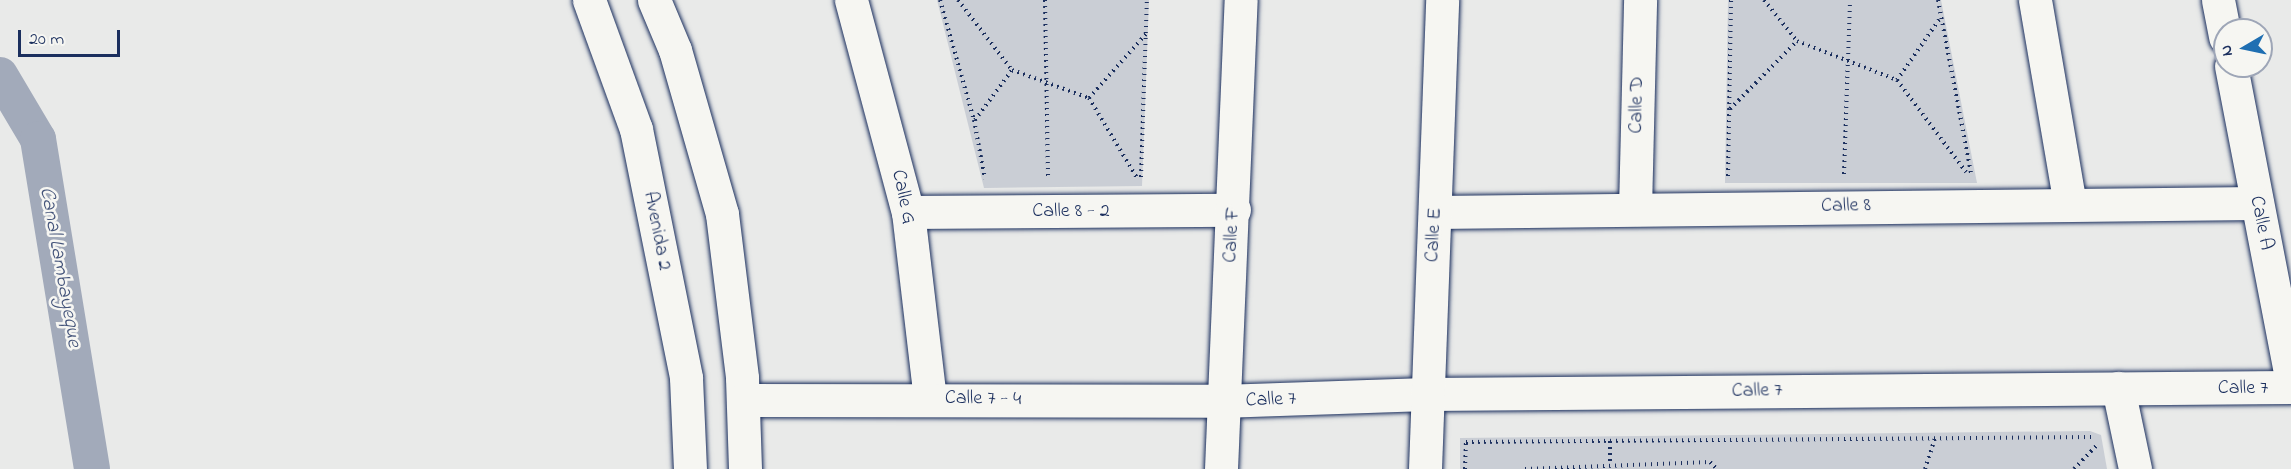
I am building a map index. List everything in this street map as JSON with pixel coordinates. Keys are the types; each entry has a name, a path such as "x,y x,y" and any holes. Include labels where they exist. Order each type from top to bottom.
{"street":[{"name":"Avenida 2","path":"589,0 636,129 686,378 690,469"},
{"path":"654,0 675,50 722,214 743,400 745,469"},
{"name":"Calle G","path":"850,0 908,212 930,398"},
{"name":"Calle F","path":"1221,469 1234,210 1241,0"},
{"name":"Calle E","path":"1425,469 1425,394 1435,212 1442,0"},
{"name":"Calle D","path":"1635,209 1640,0"},
{"path":"2035,0 2070,204"},
{"path":"2218,0 2221,18"},
{"name":"Calle A","path":"2233,78 2291,379"},
{"name":"Calle 8","path":"1435,212 2257,203"},
{"name":"Calle 8 - 2","path":"908,212 1234,210"},
{"name":"Calle 7","path":"1223,401 1425,394 2291,387"},
{"path":"2118,388 2134,469"},
{"name":"Calle 7 - 4","path":"743,400 930,398 1223,401"}],"path":[{"path":"940,0 974,120 986,187"},
{"path":"958,0 1012,70 1089,98 1141,184"},
{"path":"1038,186 1048,185 1045,0"},
{"path":"1141,184 1147,0"},
{"path":"1731,0 1728,180 1740,180"},
{"path":"1764,0 1797,41 1897,80 1973,181 1938,0"},
{"path":"1832,180 1844,181 1850,0"},
{"path":"1897,80 1942,16"},
{"path":"1089,98 1146,34"},
{"path":"1730,109 1797,41"},
{"path":"974,120 1012,70"},
{"path":"1129,185 1141,184"},
{"path":"1465,469 1466,442 2093,436 2098,444 2099,452"},
{"path":"1925,469 1935,438"},
{"path":"1610,441 1610,464"},
{"path":"2074,469 2098,444"},
{"path":"1525,469 1710,462 1717,469"}],"shaded area":[{"path":"937,0 1149,0 1142,186 984,188"},
{"path":"1728,0 1941,0 1977,183 1725,183"},
{"path":"2090,431 2101,435 2107,469 1460,469 1460,438"}],"waterway":[{"name":"Canal Lambayeque","path":"0,75 38,139 92,469"}]}
